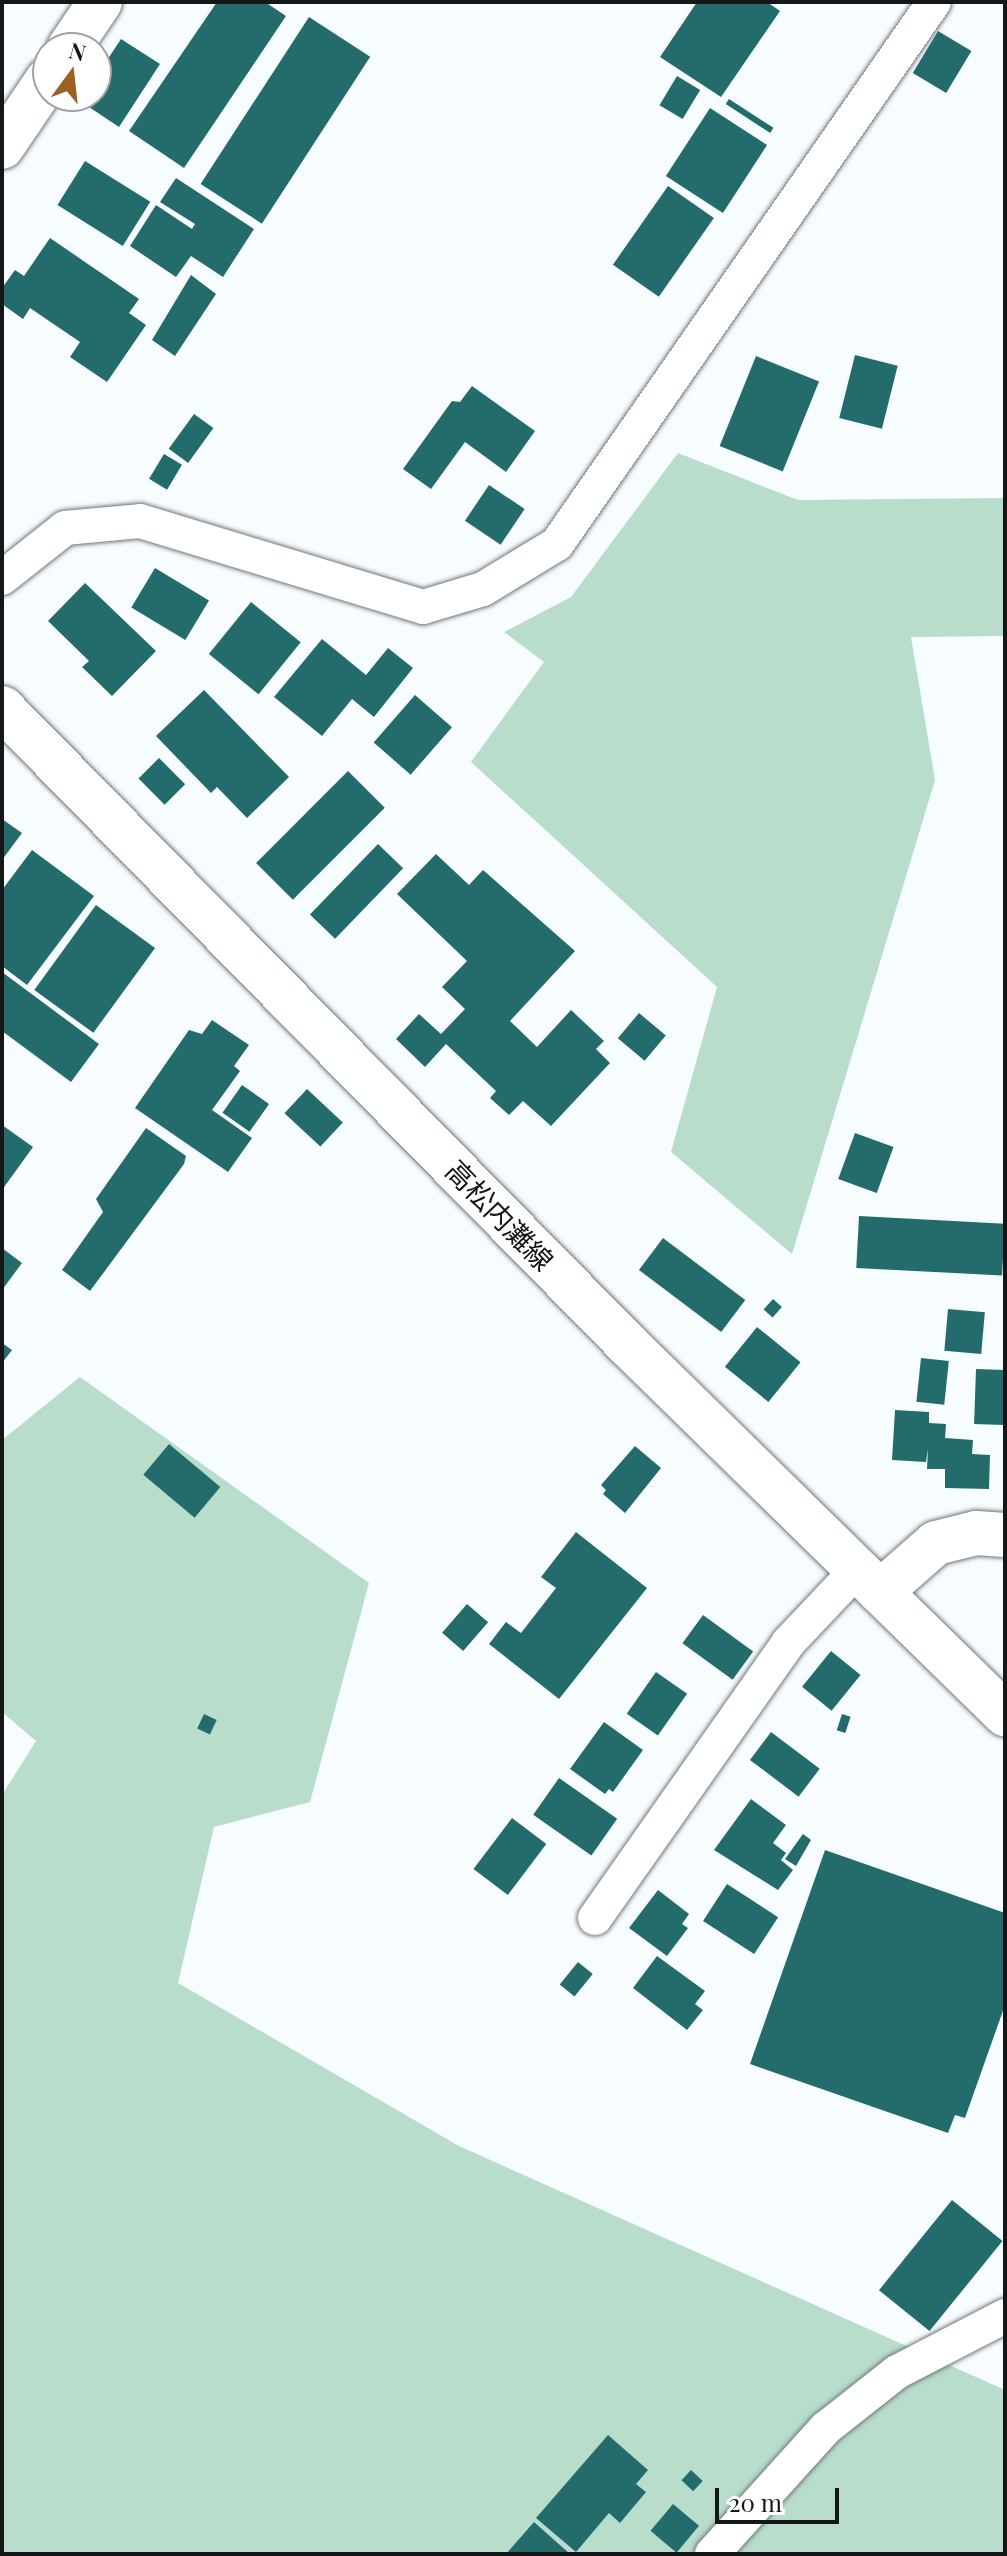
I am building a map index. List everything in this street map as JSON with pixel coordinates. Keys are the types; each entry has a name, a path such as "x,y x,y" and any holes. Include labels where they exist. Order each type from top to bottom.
{"main road":[{"path":"80,32 100,2"},
{"path":"2,147 32,103"},
{"name":"高松内灘線","path":"2,708 617,1334 1005,1714"},
{"path":"869,1580 936,1543 976,1533 1005,1535"}],"street":[{"path":"2,578 65,528 140,521 423,607 483,589 557,544 934,2"},
{"path":"595,1918 788,1643 869,1580"},
{"path":"712,2554 826,2428 897,2372 1005,2316"}],"green space":[{"path":"678,453 798,500 1005,498 1005,636 911,637 935,780 792,1254 671,1152 717,987 471,762 544,662 504,632 571,597"},
{"path":"80,1377 369,1583 310,1802 214,1827 178,1983 459,2146 1005,2390 1005,2554 2,2554 2,1795 36,1741 2,1712 2,1440"}],"building":[{"path":"217,2 265,2 286,16 184,168 129,131"},
{"path":"697,2 767,2 780,11 721,97 660,57"},
{"path":"309,17 370,57 262,224 201,184"},
{"path":"938,31 971,51 946,93 913,73"},
{"path":"121,39 160,64 119,127 96,112 112,112 112,53"},
{"path":"677,76 700,90 683,119 659,105"},
{"path":"729,99 773,128 770,133 726,104"},
{"path":"710,108 767,145 723,213 666,176"},
{"path":"85,161 150,202 123,246 57,205"},
{"path":"176,178 254,229 223,277 191,256 176,277 130,246 156,205 192,229 195,224 160,202"},
{"path":"668,186 714,218 659,297 613,265"},
{"path":"50,238 139,299 129,313 146,325 107,382 70,357 80,342 30,308 23,319 2,304 2,288 15,270 24,276"},
{"path":"191,275 216,294 175,356 152,340"},
{"path":"855,355 898,366 882,429 839,418"},
{"path":"756,356 819,381 783,471 720,446"},
{"path":"472,386 535,431 506,472 465,442 431,489 403,469 452,401 460,402"},
{"path":"194,414 213,428 188,463 169,449"},
{"path":"164,454 182,465 167,490 149,479"},
{"path":"489,485 525,509 501,545 465,521"},
{"path":"155,568 209,600 185,640 131,607"},
{"path":"85,583 156,651 112,696 82,667 89,661 48,621"},
{"path":"251,602 301,642 259,694 209,654"},
{"path":"322,639 366,675 388,648 413,668 374,717 352,699 322,736 274,697"},
{"path":"204,690 289,777 247,818 217,787 211,793 156,736"},
{"path":"415,695 452,727 411,775 374,743"},
{"path":"159,758 185,784 165,805 138,779"},
{"path":"348,771 385,808 293,900 256,863"},
{"path":"2,819 22,833 2,860"},
{"path":"378,844 403,868 335,939 310,914"},
{"path":"32,850 94,896 27,985 2,966 2,890"},
{"path":"436,854 469,885 483,870 575,951 510,1021 537,1047 571,1010 604,1041 596,1049 610,1063 551,1126 523,1101 509,1115 490,1098 496,1091 446,1044 425,1067 396,1039 419,1014 441,1034 465,1009 442,987 467,961 397,894"},
{"path":"96,905 155,948 93,1033 34,990"},
{"path":"2,972 99,1044 71,1082 2,1031"},
{"path":"639,1013 666,1035 645,1061 618,1038"},
{"path":"212,1020 249,1045 234,1066 240,1071 212,1110 252,1138 228,1172 135,1108 189,1030 202,1034"},
{"path":"242,1085 269,1104 250,1132 222,1113"},
{"path":"307,1089 343,1122 320,1147 284,1113"},
{"path":"2,1125 33,1147 2,1190"},
{"path":"146,1128 186,1156 184,1164 90,1291 62,1270 103,1212 96,1199"},
{"path":"855,1133 894,1147 877,1193 838,1179"},
{"path":"859,1216 1005,1224 1002,1276 856,1268"},
{"path":"663,1238 745,1300 721,1332 639,1270"},
{"path":"2,1248 22,1263 2,1290"},
{"path":"773,1299 782,1307 773,1317 764,1309"},
{"path":"948,1309 985,1312 981,1354 944,1351"},
{"path":"757,1327 801,1362 768,1402 725,1367"},
{"path":"2,1343 12,1350 2,1363"},
{"path":"921,1358 949,1361 944,1405 916,1402"},
{"path":"976,1369 1005,1370 1003,1425 974,1424"},
{"path":"895,1410 929,1412 929,1423 946,1424 945,1438 973,1440 972,1454 990,1455 989,1489 945,1488 945,1469 927,1469 928,1449 926,1462 892,1460"},
{"path":"169,1444 220,1487 195,1518 143,1475"},
{"path":"635,1446 661,1468 625,1513 603,1494 606,1490 601,1485"},
{"path":"576,1532 647,1588 559,1699 489,1644 506,1622 521,1633 556,1588 541,1577"},
{"path":"467,1604 488,1622 463,1651 442,1633"},
{"path":"703,1615 753,1651 733,1680 682,1643"},
{"path":"831,1651 861,1675 832,1711 802,1687"},
{"path":"656,1672 687,1694 658,1736 627,1714"},
{"path":"204,1714 217,1720 210,1734 197,1729"},
{"path":"842,1714 851,1717 845,1733 837,1730"},
{"path":"604,1722 643,1750 613,1792 609,1789 605,1794 570,1769"},
{"path":"771,1732 820,1769 799,1797 750,1760"},
{"path":"559,1778 617,1819 591,1856 533,1815"},
{"path":"751,1799 786,1825 773,1843 786,1853 781,1860 793,1870 778,1890 714,1850"},
{"path":"512,1818 546,1844 508,1895 473,1869"},
{"path":"803,1834 811,1840 796,1866 785,1859"},
{"path":"825,1850 1005,1913 1005,2005 965,2118 955,2115 948,2133 750,2064"},
{"path":"727,1884 778,1917 754,1954 703,1921"},
{"path":"658,1890 689,1914 682,1924 688,1928 667,1956 629,1928"},
{"path":"657,1956 705,1991 695,2004 703,2010 687,2030 633,1988"},
{"path":"578,1962 593,1974 575,1996 560,1985"},
{"path":"952,2200 1003,2241 930,2331 879,2290"},
{"path":"608,2435 648,2470 636,2484 646,2492 620,2523 609,2513 576,2552 536,2518"},
{"path":"691,2470 703,2481 693,2491 681,2480"},
{"path":"673,2504 699,2526 677,2553 651,2531"},
{"path":"534,2522 570,2554 506,2554"}]}
